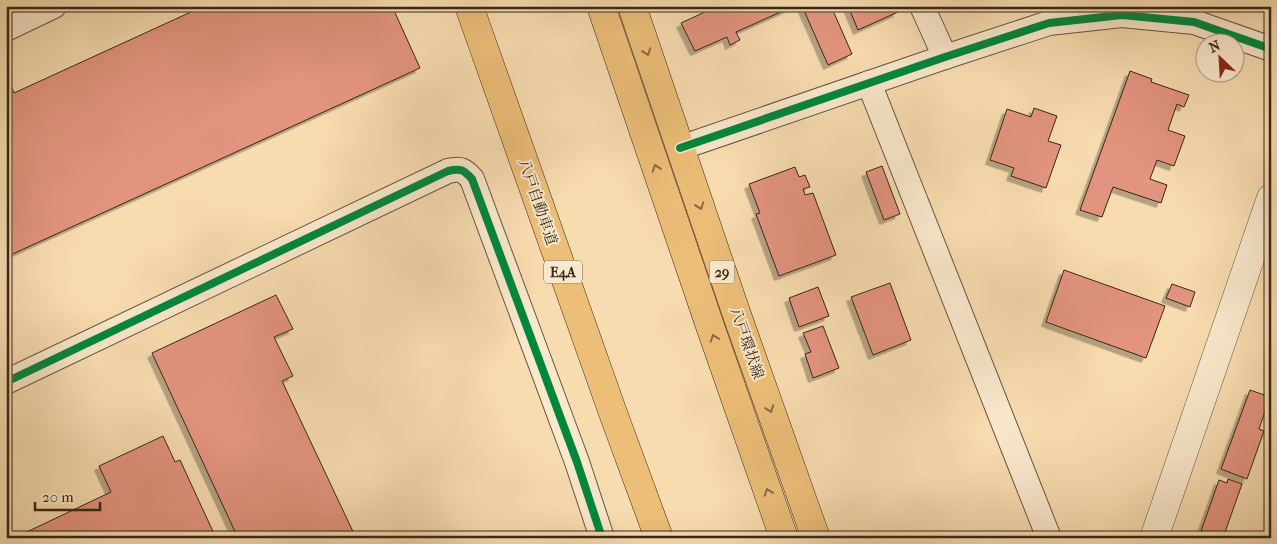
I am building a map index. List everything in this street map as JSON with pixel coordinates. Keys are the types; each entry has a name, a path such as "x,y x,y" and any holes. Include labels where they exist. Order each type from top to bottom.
{"main road":[{"name":"八戸自動車道","path":"469,6 659,538"},
{"name":"八戸環状線","path":"601,6 784,538"},
{"name":"八戸環状線","path":"632,6 737,315 816,538"}],"street":[{"path":"6,29 54,6"},
{"path":"922,6 944,56"},
{"path":"680,148 944,56 1049,23 1122,15 1194,22 1271,49"},
{"path":"868,83 1049,538"},
{"path":"6,382 448,171 458,169 466,172 472,179 577,462 602,538"},
{"path":"1154,538 1271,198"}],"building":[{"path":"204,6 392,6 420,68 6,257 6,91 12,88 14,93"},
{"path":"718,6 794,6 736,32 740,40 730,45 727,37 695,51 681,23"},
{"path":"802,6 831,6 852,54 828,65"},
{"path":"848,6 895,6 898,12 858,30"},
{"path":"1130,71 1152,79 1151,82 1189,95 1184,107 1177,104 1168,130 1185,136 1174,166 1157,160 1150,179 1167,185 1161,203 1113,187 1102,217 1080,210"},
{"path":"1034,108 1057,116 1048,141 1061,145 1046,188 1011,176 1014,168 990,160 1007,109 1031,117"},
{"path":"882,166 900,214 884,220 866,172"},
{"path":"795,167 799,177 805,175 810,187 803,189 805,195 813,193 836,255 779,276 756,214 760,213 749,184"},
{"path":"1064,270 1165,306 1146,358 1046,322"},
{"path":"890,283 911,340 873,355 851,297"},
{"path":"1172,284 1195,292 1190,307 1166,298"},
{"path":"818,287 829,316 799,327 789,298"},
{"path":"276,295 293,329 274,337 293,376 282,381 356,538 238,538 152,353"},
{"path":"823,326 839,368 813,378 805,354 811,352 803,333"},
{"path":"1250,390 1270,397 1259,429 1264,431 1247,479 1221,469"},
{"path":"163,436 175,462 180,460 216,538 14,538 111,492 99,466"},
{"path":"1228,479 1242,484 1223,538 1219,538 1201,531 1219,480 1227,483"}],"cycle path":[{"path":"680,148 1049,23 1122,15 1194,22 1271,49"},
{"path":"6,382 448,171 462,170 472,179 577,462 602,538"}]}
